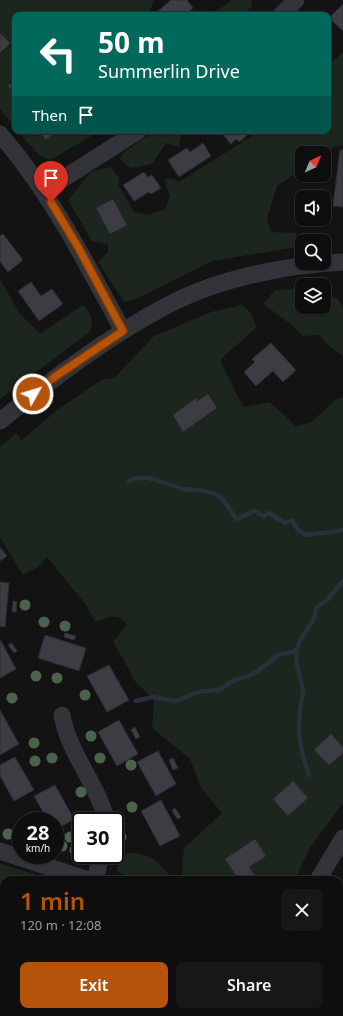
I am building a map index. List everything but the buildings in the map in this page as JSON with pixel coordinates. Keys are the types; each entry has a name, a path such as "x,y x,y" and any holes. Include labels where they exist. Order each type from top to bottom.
{"street":[{"path":"284,12 296,0"},
{"path":"0,134 44,191 78,247 123,331"},
{"path":"44,191 133,134"},
{"path":"0,421 56,376 123,331 170,304 209,288 247,277 288,269 343,262"},
{"path":"62,715 68,738 102,803 104,812"},
{"path":"320,876 343,838"},
{"path":"0,850 77,876"},
{"path":"96,876 99,864"}],"shaded area":[{"path":"0,0 154,0 149,12 12,12 12,124 0,109"},
{"path":"232,0 251,0 252,5 247,12 215,12"},
{"path":"343,52 343,145 331,149 331,146 295,146 295,174 277,186 267,219 271,232 296,233 295,247 212,261 134,300 124,302 98,262 108,252 108,244 92,241 68,200 91,172 110,167 119,178 119,186 134,212 149,215 165,209 170,197 164,180 171,178 179,182 255,134 331,134 331,63"},
{"path":"20,134 92,134 90,137 50,160 40,156"},
{"path":"150,134 181,134 179,147 166,143 152,164 130,168 120,159 124,152"},
{"path":"0,279 20,314 40,334 83,305 90,314 92,324 90,332 0,399"},
{"path":"295,289 295,314 331,314 331,296 338,299 343,309 343,356 330,347 319,335 303,336 288,322 263,304 275,290"},
{"path":"242,305 250,312 257,327 220,360 238,397 245,407 270,402 296,426 310,423 337,399 343,397 343,803 309,849 297,876 183,876 182,868 184,848 222,813 201,788 190,759 152,728 154,700 134,680 113,642 127,625 120,618 116,617 95,622 86,605 47,557 38,567 23,575 0,537 0,447 16,433 21,441 57,410 101,380 114,378 154,336 211,312"},
{"path":"124,853 132,853 146,855 156,861 171,876 128,876 118,872 117,864 124,864"},
{"path":"0,863 39,876 0,876"}],"waterway":[{"path":"129,481 138,478 148,478 179,488 216,494 223,499 237,519 254,511 264,516 269,513 285,523 292,520 298,530 306,535 343,530"},
{"path":"309,775 302,752 299,733 303,692 296,654 299,643 313,620 316,608 327,600 343,581"},
{"path":"136,701 153,697 176,701 198,692 219,690 236,679 244,678 258,671 278,655 292,652 297,649"}],"route":[{"path":"33,394 56,376 123,331 78,247 51,202"}]}
